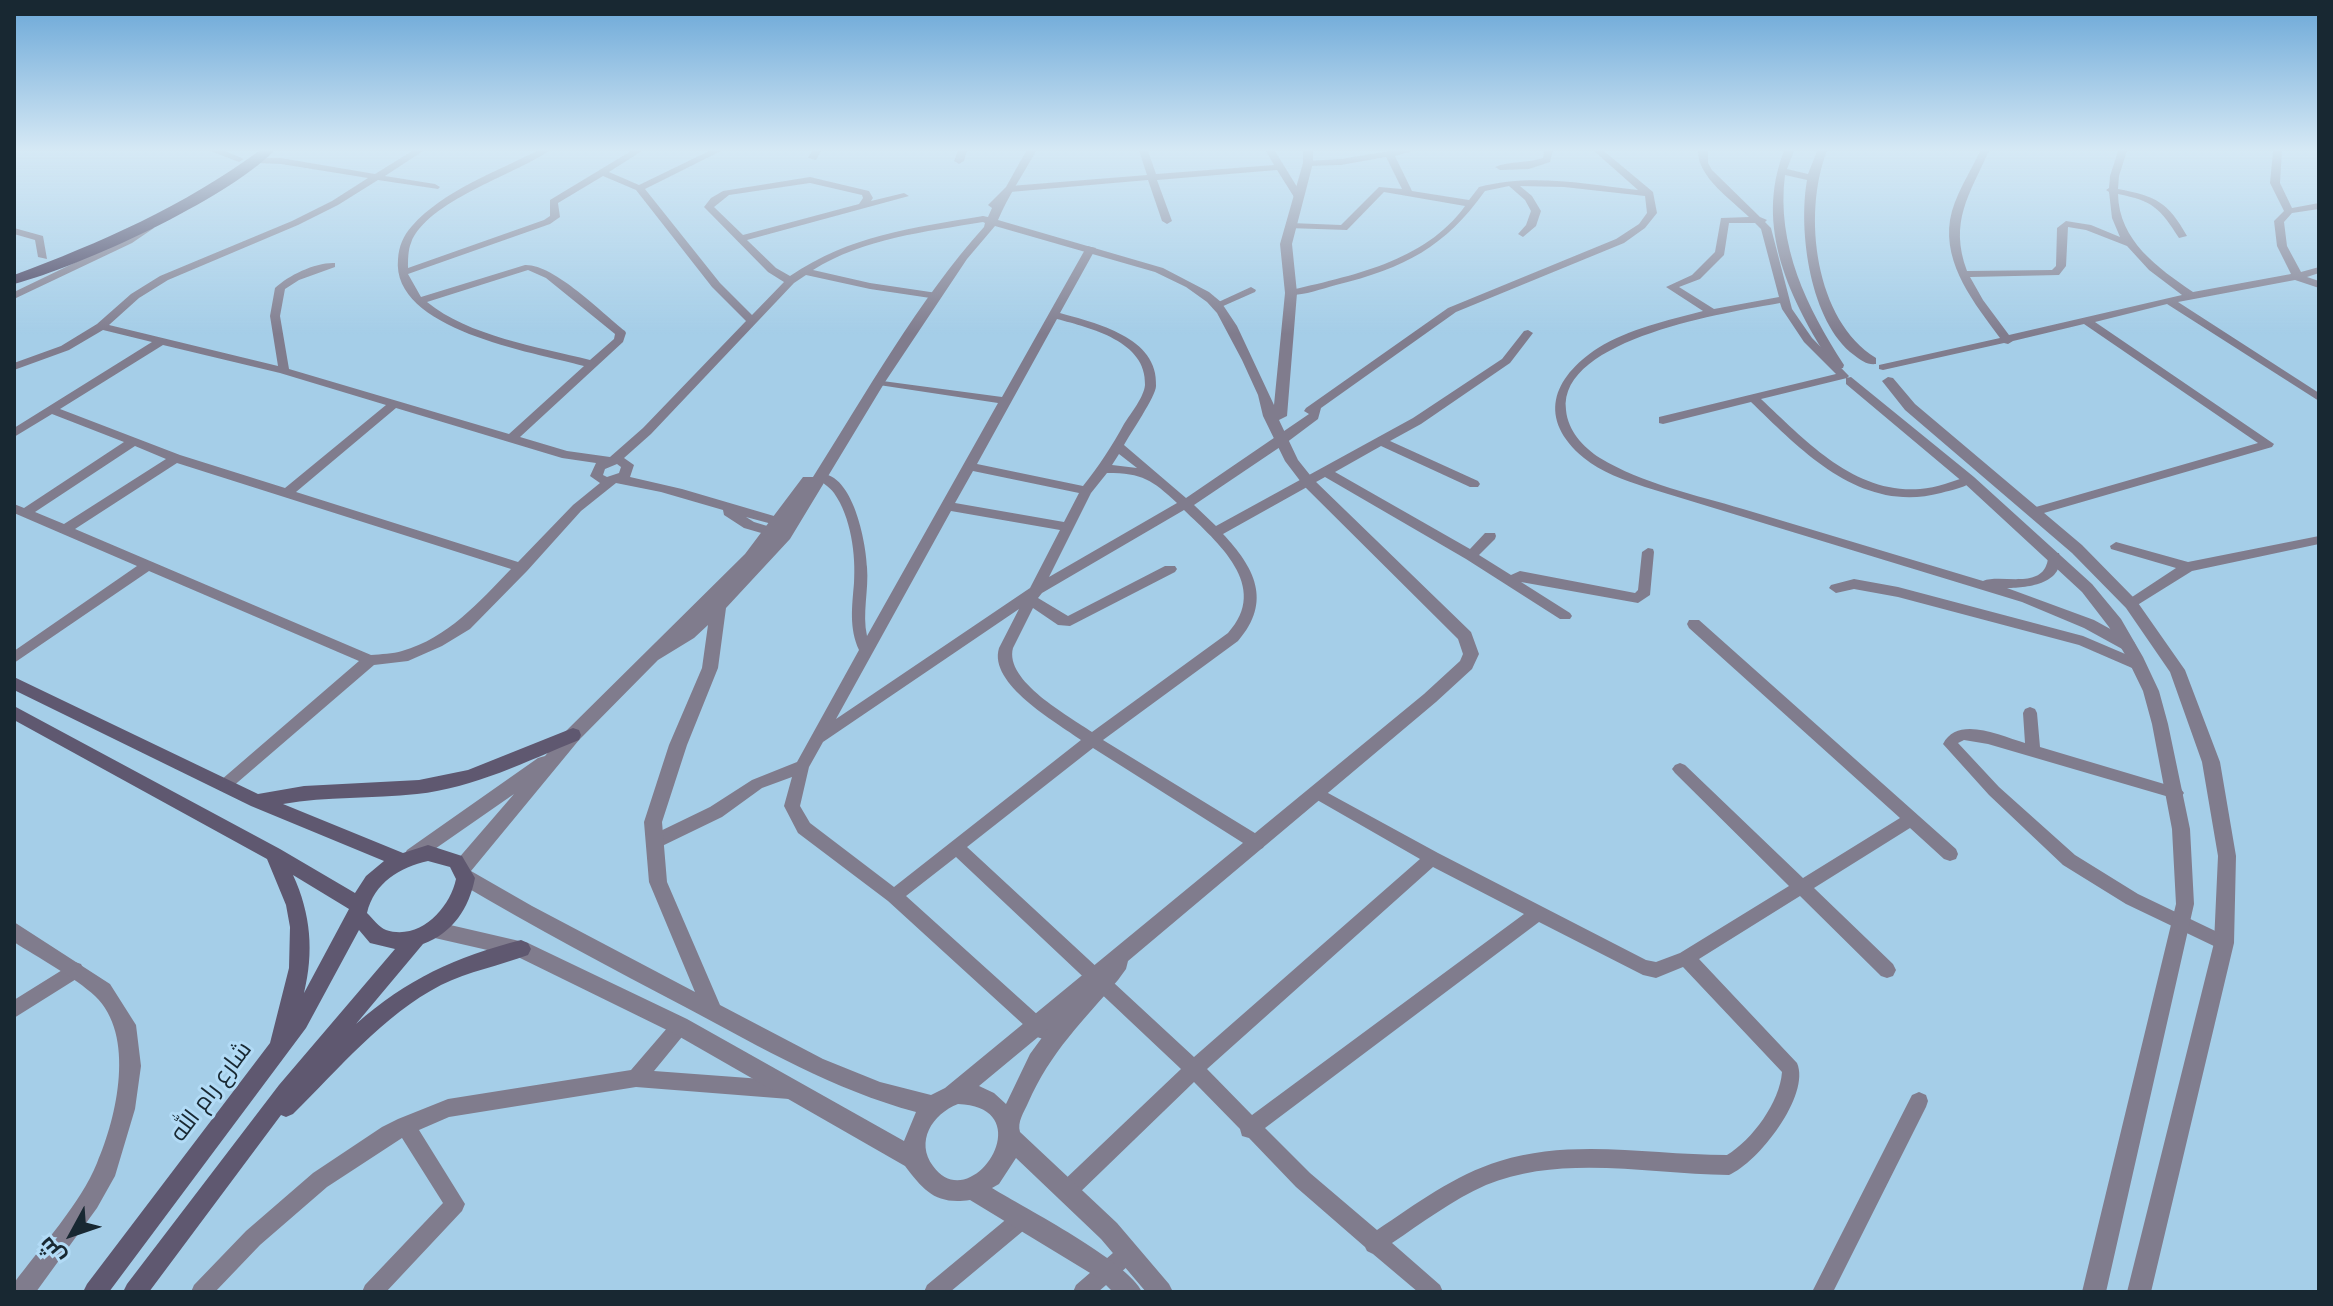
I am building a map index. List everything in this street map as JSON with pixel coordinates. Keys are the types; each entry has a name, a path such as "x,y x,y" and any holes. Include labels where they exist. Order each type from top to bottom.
{"main road":[{"path":"14,269 145,212"},
{"path":"14,280 105,243 166,212"},
{"path":"14,683 257,801 407,858 441,854 466,872 464,895 457,908 424,934 241,1150 135,1292"},
{"path":"14,712 274,854 357,910 364,929 374,937 399,942 424,934"},
{"path":"257,801 304,793 419,787 470,777 573,735"},
{"path":"272,1060 295,993 301,964 301,924 294,892 274,854"},
{"path":"357,910 374,881 407,858"},
{"name":"شارع رام الله","path":"95,1292 272,1060 313,998 357,910"},
{"path":"241,1150 385,1012 410,993 453,971 521,949"}],"street":[{"path":"14,367 65,348 101,326 135,296 164,278 315,212"},
{"path":"437,212 421,223 406,241 402,273 419,301 452,321 488,335 591,364"},
{"path":"402,273 547,222 555,217 554,212"},
{"path":"658,212 716,285 752,321"},
{"path":"714,212 772,270 790,281"},
{"path":"739,239 841,212"},
{"path":"991,212 780,528 573,735 466,872 525,912 816,1066 880,1092 941,1101 968,1094 986,1098 1000,1109 1009,1131 1128,1253 1161,1292"},
{"path":"1164,212 1167,221"},
{"path":"1280,430 1291,293 1286,244 1294,212"},
{"path":"1291,226 1344,228 1358,212"},
{"path":"1291,293 1369,273 1409,256 1451,231 1467,212"},
{"path":"1523,234 1531,226 1536,212"},
{"path":"816,739 1035,596 1184,505 1280,430 1314,416 1316,409 1444,315 1634,232 1652,212"},
{"path":"1751,212 1769,236 1783,299 1808,340 1843,374 2054,556 2102,605 2139,666 2160,724 2176,793 2184,866 2182,925 2094,1292"},
{"path":"1777,212 1796,289 1809,318 1843,374"},
{"path":"1809,212 1810,235 1824,292 1842,335 1855,350 1881,369 1910,407 2096,567 2131,604 2177,670 2211,762 2227,856 2224,943 2139,1292"},
{"path":"1959,212 1955,220 1955,247 1964,274 2008,341"},
{"path":"2113,212 2130,244 2158,272 2191,296"},
{"path":"2168,212 2182,236"},
{"path":"2288,212 2279,221 2278,233 2298,277 2319,285"},
{"path":"14,296 128,241 156,223 160,216"},
{"path":"1712,312 1671,287 1696,277 1720,253 1724,220 1779,222"},
{"path":"577,508 600,466 611,461 647,431 790,281 802,271 854,245 898,232 982,223 1091,248 1159,270 1185,282 1217,305 1309,483 1465,636 1471,654 1454,678 1127,951 1098,981 1051,1041 1032,1071 1009,1131 1008,1154 988,1181 973,1189 953,1192 935,1187 921,1175 913,1158 915,1130 941,1101 985,1070 1037,1022 1098,981"},
{"path":"1964,274 2055,273 2061,266 2062,228 2066,224 2078,224 2130,244"},
{"path":"14,231 40,238 43,257"},
{"path":"1051,1041 1037,1022 894,896 804,828 792,806 802,766 816,739 1091,248"},
{"path":"284,371 275,316 280,288 295,278 331,265"},
{"path":"419,301 518,268 542,270 621,333 619,340 511,439"},
{"path":"1843,374 1843,360 1853,357 1881,369 2191,296 2298,277 2319,270"},
{"path":"802,271 937,296"},
{"path":"1217,305 1251,290"},
{"path":"1783,299 1712,312 1622,340 1584,364 1561,395 1562,428 1576,444 1605,466 1659,488 2064,613 2129,646"},
{"path":"2169,301 2319,398"},
{"path":"1054,315 1116,334 1134,347 1146,360 1151,373 1151,388 1104,469 1086,491 1004,655 1007,670 1020,688 1092,740 1257,843"},
{"path":"2033,512 2268,444 2088,322"},
{"path":"101,326 284,371 392,406 566,455 628,464 658,485"},
{"path":"1214,533 1383,442 1506,361 1528,333"},
{"path":"14,433 161,341"},
{"path":"1262,387 1285,369"},
{"path":"1663,420 1843,374 1876,386 1881,369"},
{"path":"879,382 1006,401"},
{"path":"1262,387 1284,384"},
{"path":"1753,398 1823,462 1865,483 1912,493 1969,480"},
{"path":"288,492 392,406"},
{"path":"52,410 176,458 522,568"},
{"path":"20,510 370,660 403,657 465,625 577,508 628,473 628,464 647,431"},
{"path":"20,510 133,442"},
{"path":"1383,442 1474,484"},
{"path":"894,896 1092,740 1240,630 1249,597 1248,577 1214,533 1117,446"},
{"path":"566,455 596,475 658,485 721,507 749,525 780,528"},
{"path":"654,655 688,634 719,606 822,477 830,457"},
{"path":"66,529 176,458"},
{"path":"970,466 1086,491"},
{"path":"1104,469 1123,469 1153,476"},
{"path":"1328,473 1471,556 1565,616"},
{"path":"822,477 830,479 840,488 860,552 857,628 865,648"},
{"path":"947,506 1068,527"},
{"path":"1471,556 1490,536"},
{"path":"2131,604 2188,567 2319,540"},
{"path":"2116,546 2188,567"},
{"path":"1511,582 1520,576 1638,598 1645,592 1648,552"},
{"path":"1975,584 2036,580 2052,569 2054,556"},
{"path":"14,658 146,566"},
{"path":"1035,596 1063,621 1070,621 1170,569"},
{"path":"1836,588 1854,584 1885,588 2070,637 2139,666"},
{"path":"712,1009 661,891 653,822 678,745 710,668 719,606"},
{"path":"2064,613 2072,622 2070,637"},
{"path":"1694,624 1950,854"},
{"path":"226,784 370,660"},
{"path":"2030,713 2033,749"},
{"path":"2176,793 2033,749 1968,734 1957,736 1950,744 1994,791 2069,860 2101,882 2182,925 2224,943"},
{"path":"407,858 555,756"},
{"path":"654,842 716,812 757,784 802,766"},
{"path":"1680,769 1887,970"},
{"path":"1317,793 1432,858 1651,970 1686,958 1910,820"},
{"path":"955,846 1194,1069 1249,1129 1374,1244 1433,1292"},
{"path":"1067,1191 1194,1069 1432,858"},
{"path":"1249,1129 1539,912"},
{"path":"14,931 103,990 126,1025 131,1066 107,1168 89,1200 22,1292"},
{"path":"424,934 521,949 680,1026 913,1158"},
{"path":"1374,1244 1435,1202 1510,1168 1552,1160 1729,1165 1747,1154 1787,1095 1791,1069 1686,958"},
{"path":"14,1010 75,970"},
{"path":"636,1078 680,1026"},
{"path":"201,1292 292,1202 355,1155 405,1126 448,1108 636,1078 793,1091"},
{"path":"1822,1292 1919,1101"},
{"path":"372,1292 455,1204 405,1126"},
{"path":"973,1189 1108,1271 1130,1292"},
{"path":"934,1292 1022,1219"},
{"path":"1083,1292 1128,1253"}]}
